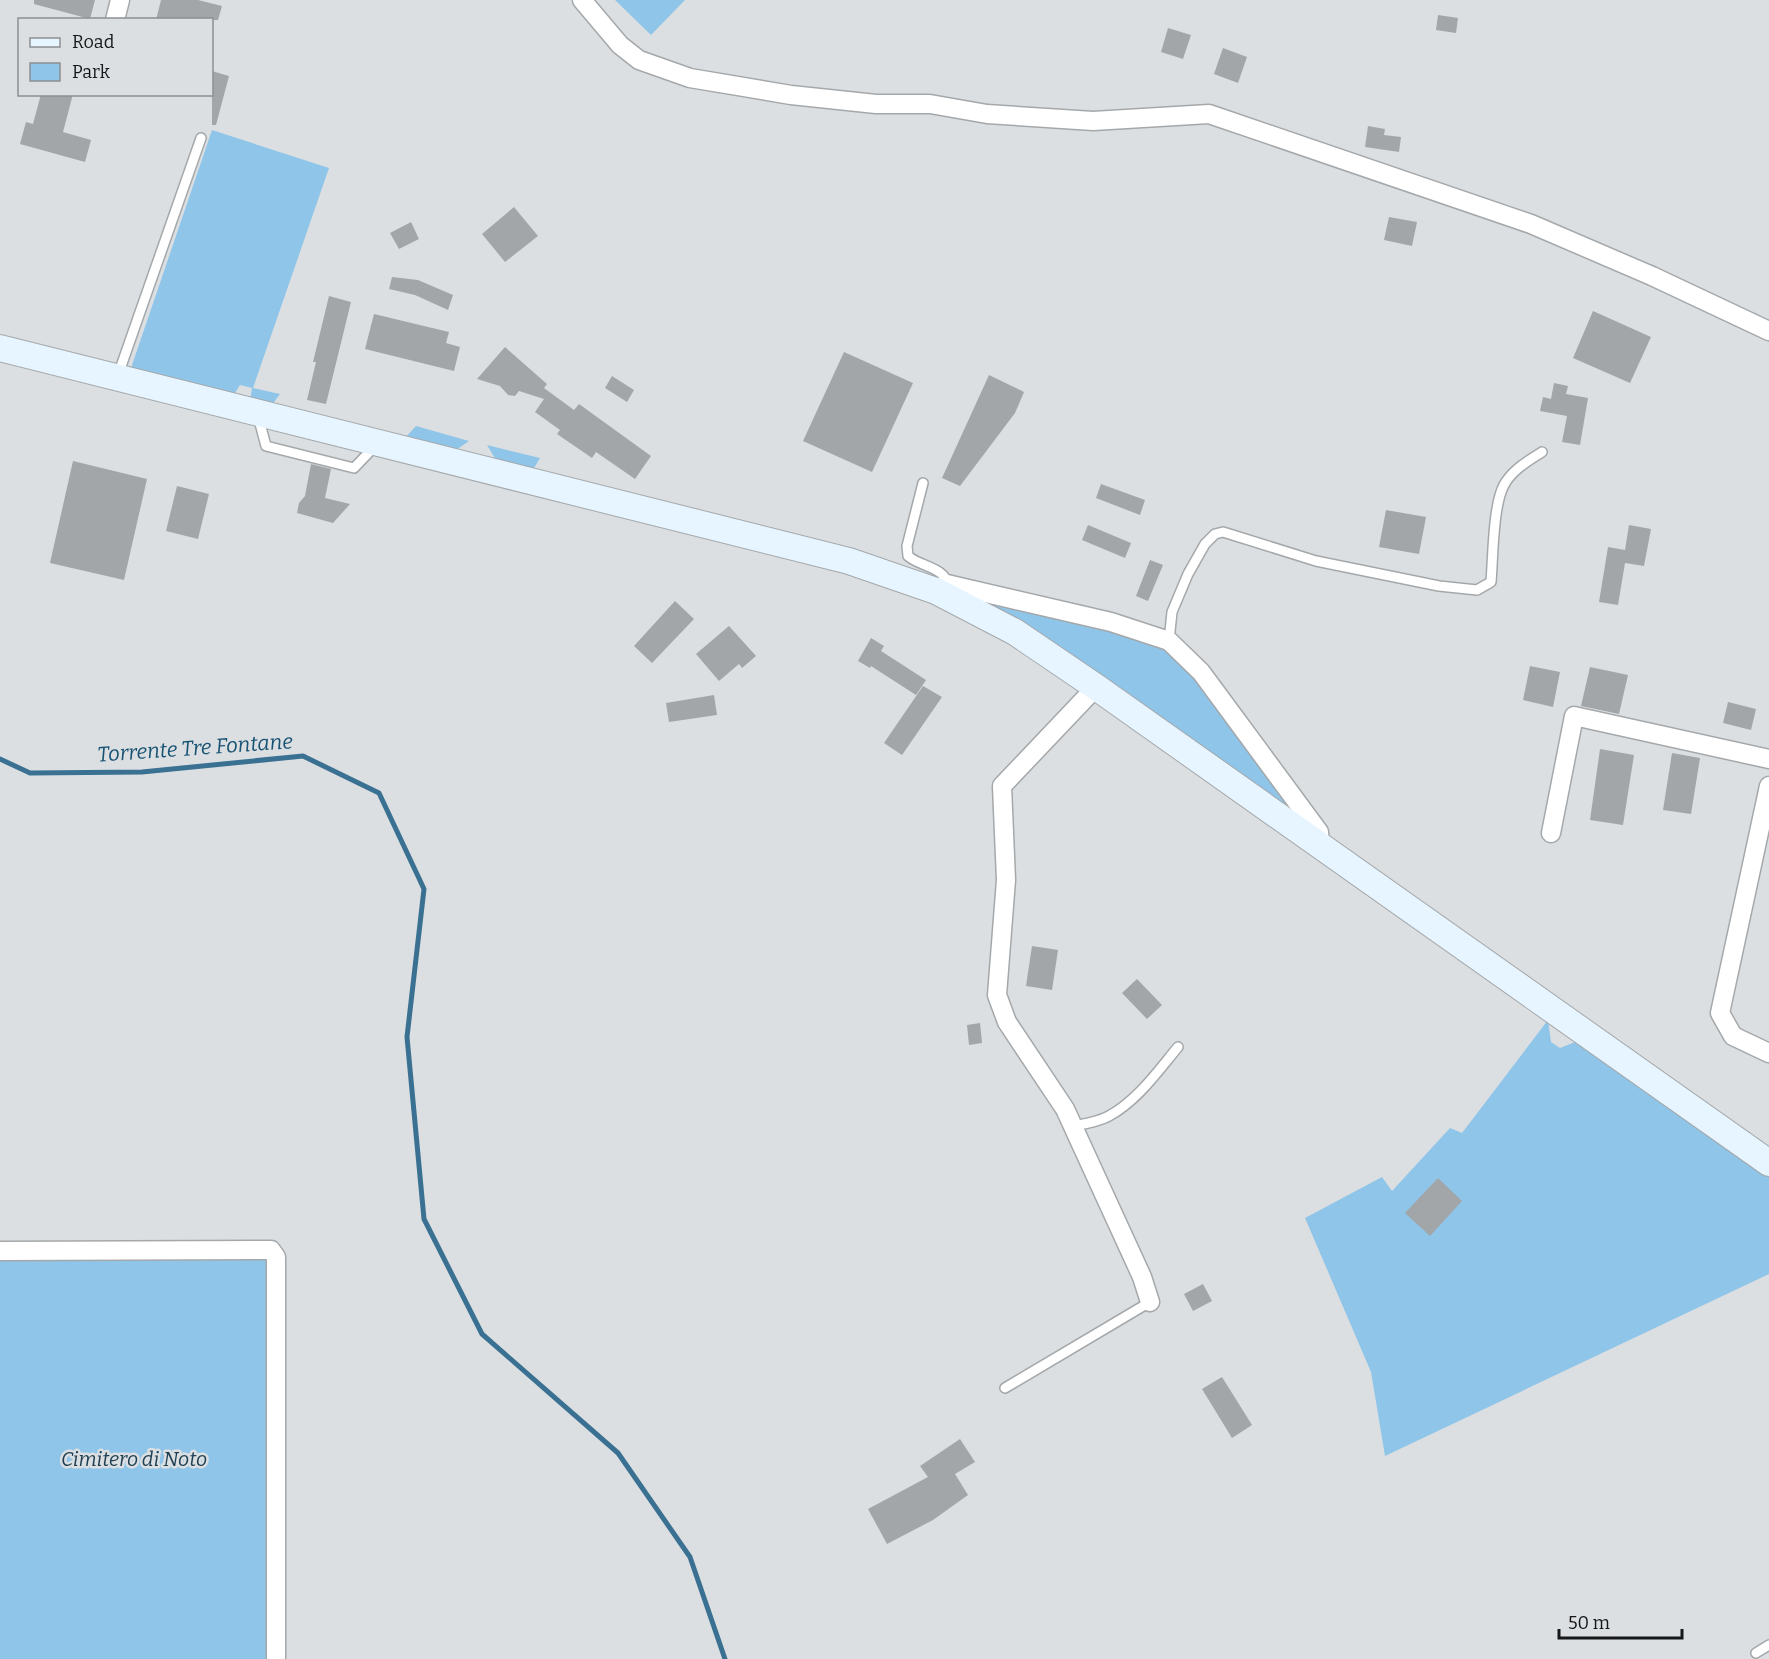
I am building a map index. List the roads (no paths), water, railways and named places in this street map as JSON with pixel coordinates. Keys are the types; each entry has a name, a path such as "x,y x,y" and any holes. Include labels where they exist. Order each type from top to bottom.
{"main road":[{"path":"0,348 849,561 941,588 1015,632 1096,687 1769,1163"}],"street":[{"path":"116,18 120,0"},
{"path":"582,0 620,45 639,60 690,78 791,95 876,104 930,104 987,114 1093,121 1209,114 1531,224 1652,276 1769,331"},
{"path":"941,588 1112,622 1169,641 1201,672 1319,832 1320,846"},
{"path":"1096,687 1002,786 1006,880 997,995 1007,1022 1059,1099 1073,1126 1142,1277 1150,1302"},
{"path":"1551,832 1574,716 1769,759"},
{"path":"1769,786 1720,1013 1733,1036 1769,1053"},
{"path":"0,1251 271,1250 276,1257 276,1659"}],"lane":[{"path":"118,378 201,138"},
{"path":"1169,641 1172,612 1188,574 1205,544 1215,534 1223,532 1316,561 1439,586 1477,590 1491,582 1495,518 1503,487 1513,473 1542,452"},
{"path":"923,483 907,546 908,556 915,562 942,573 946,578 941,588"},
{"path":"1073,1126 1090,1123 1119,1110 1144,1087 1178,1047"},
{"path":"1005,1388 1150,1302"},
{"path":"1756,1653 1769,1645"}],"waterway":[{"name":"Torrente Tre Fontane","path":"0,759 30,773 142,772 303,756 379,793 424,889 407,1037 424,1219 482,1334 618,1453 690,1557 725,1659"}],"park label":[{"name":"Cimitero di Noto","path":"134,1459"}]}
